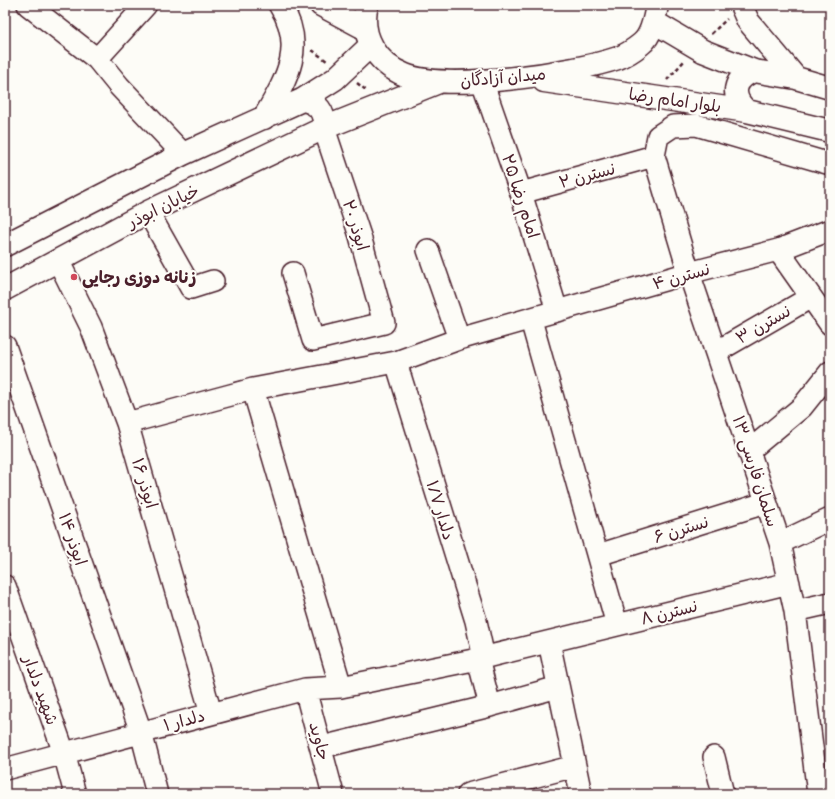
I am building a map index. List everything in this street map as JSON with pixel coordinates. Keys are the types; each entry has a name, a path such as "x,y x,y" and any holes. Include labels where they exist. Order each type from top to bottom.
{"main road":[{"path":"264,118 285,83 294,51 289,18 280,5"},
{"path":"321,5 368,37"},
{"path":"5,245 183,154 302,100 335,79 368,37 364,14 367,5"},
{"path":"741,5 748,21 796,78"},
{"path":"656,14 703,52 754,71 796,78 830,88"},
{"name":"میدان آزادگان","path":"368,37 385,66 406,76 438,82 482,81 592,66 620,57 643,43 656,14"},
{"path":"747,111 739,104 735,94 736,88 737,83 744,75 754,71"},
{"name":"بلوار امام رضا","path":"520,77 747,111 830,131"},
{"name":"خیابان ابوذر","path":"5,289 148,212 324,128 438,82"},
{"path":"302,100 310,101 320,108 325,120 324,128"}],"street":[{"path":"28,5 98,59 119,86 183,154"},
{"path":"98,59 146,5"},
{"name":"امام رضا ۲۵","path":"482,81 521,193 557,311"},
{"path":"654,156 658,136 673,126 696,125 830,164"},
{"name":"ابوذر ۲۰","path":"293,273 313,340 384,323 360,236 324,128"},
{"name":"نسترن ۲","path":"521,193 654,156"},
{"name":"۱۳ سلمان فارسی","path":"654,156 688,272 750,450 765,503 780,543 795,612 818,794"},
{"path":"148,212 191,288 213,281"},
{"name":"نسترن ۴","path":"127,424 253,389 396,362 459,339 531,320 688,272 778,250 830,230"},
{"path":"428,250 459,339"},
{"path":"778,250 830,324"},
{"name":"ابوذر ۱۶","path":"58,260 91,327 127,424 211,713"},
{"name":"۳ نسترن","path":"716,352 811,297"},
{"path":"531,320 598,555 616,625"},
{"name":"ابوذر ۱۴","path":"5,346 141,732 157,794"},
{"name":"دلدار ۱/۷","path":"396,362 476,621 490,706"},
{"path":"750,450 802,407 830,372"},
{"path":"253,389 341,687"},
{"name":"نسترن ۶","path":"598,555 765,503"},
{"path":"780,543 830,519"},
{"name":"نسترن ۸","path":"481,658 789,583"},
{"name":"شهید دلدار","path":"5,586 10,618 64,753 75,794"},
{"path":"795,612 830,604"},
{"path":"549,642 581,794"},
{"name":"دلدار ۱","path":"5,769 305,689 341,687 481,658"},
{"path":"322,747 490,706 558,687"},
{"name":"جاوید","path":"305,689 322,747 333,794"},
{"path":"714,757 723,794"},
{"path":"468,794 575,766"}],"place":[{"name":"زنانه دوزی رجایی","path":"74,277"}]}
